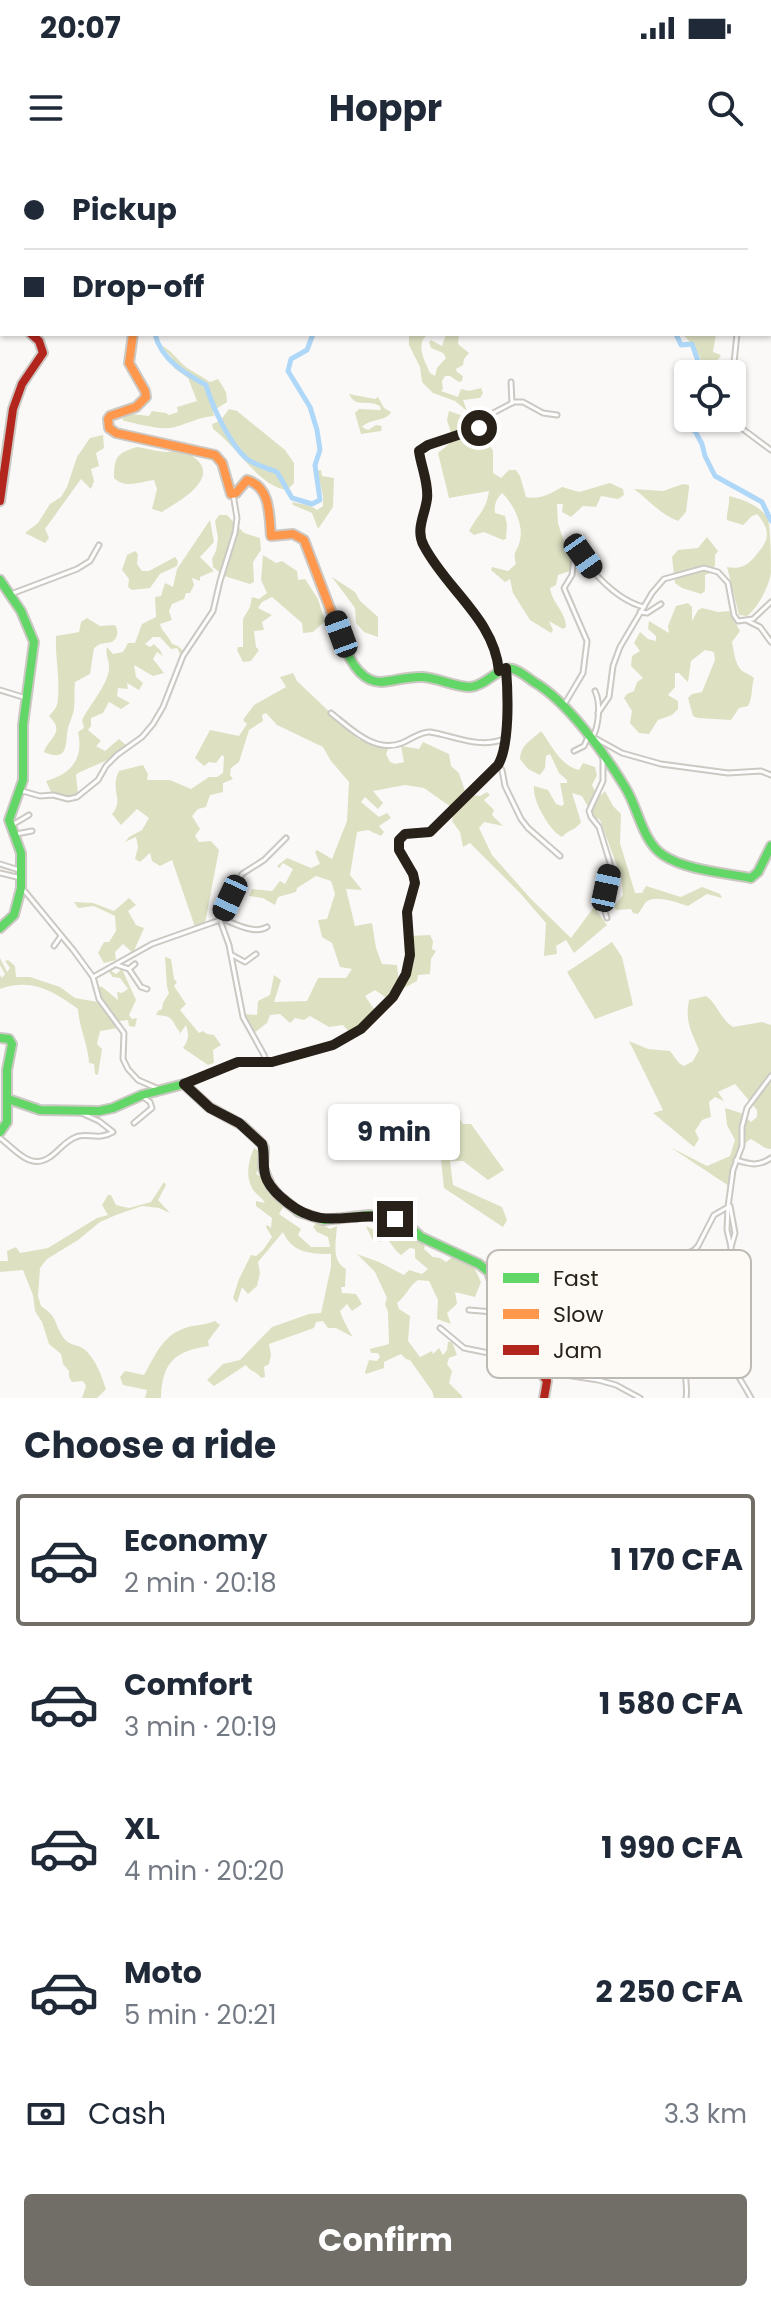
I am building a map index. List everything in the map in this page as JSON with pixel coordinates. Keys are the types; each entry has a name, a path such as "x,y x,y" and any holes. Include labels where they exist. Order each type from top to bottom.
{"street":[{"path":"0,501 8,434 17,396 43,353 39,341 33,336"},
{"path":"19,790 40,796 77,797 98,780 117,755 142,737 153,724 183,656 213,611 235,533 237,518 233,494 229,490 222,463 215,455 116,433 109,428 110,416 139,406 146,397 129,363 133,336"},
{"path":"734,360 737,336"},
{"path":"511,382 512,403"},
{"path":"8,1099 34,1110 107,1110 238,1062 267,1063 333,1045 361,1029 393,997 406,974 410,955 407,912 415,883 399,850 399,840 405,834 430,832 498,765 502,757 508,706 503,670 478,616 423,545 420,527 427,483 420,449 478,428 493,413 512,403 523,402 543,413 557,415"},
{"path":"746,431 771,450"},
{"path":"233,494 245,482 253,481 263,492 268,505 271,536 294,534 304,540 347,653 364,677 379,682 408,676 427,677 469,687 485,683 503,670 519,672 564,705 591,737 630,794 651,842 659,852 684,864 751,878 760,871 764,854 771,846"},
{"path":"11,594 77,569 92,559 99,545"},
{"path":"564,705 583,673 587,641 564,588 572,575 575,551 611,589 631,604 644,607"},
{"path":"598,713 609,697 616,656 640,612 664,579 707,568 718,572 730,588 736,620 760,627 771,642"},
{"path":"0,580 26,621 34,642 23,732 23,775 9,817 21,853 21,888 17,909 0,928"},
{"path":"748,621 757,617 771,602"},
{"path":"640,612 647,613 661,604"},
{"path":"0,690 26,698"},
{"path":"574,751 584,746 591,737 598,713 599,698 595,691"},
{"path":"331,713 365,739 388,746 428,731 487,744 504,739"},
{"path":"591,737 622,753 661,764 722,773 761,771 771,775"},
{"path":"603,757 603,781 589,811 599,827 610,863 602,902 607,918"},
{"path":"498,765 521,819 560,856"},
{"path":"13,830 14,822 29,815"},
{"path":"13,830 32,831"},
{"path":"220,919 242,874 264,860 286,838"},
{"path":"0,864 21,875"},
{"path":"0,873 21,875"},
{"path":"21,888 93,977 99,999 124,1033 123,1059 128,1069 138,1080 161,1090"},
{"path":"0,918 11,918"},
{"path":"220,919 231,954 243,1017 267,1063"},
{"path":"93,977 152,944 220,919 255,930 262,931 267,927"},
{"path":"54,946 61,936"},
{"path":"231,954 245,962 256,954"},
{"path":"129,969 135,964"},
{"path":"117,965 129,969 141,987 147,989"},
{"path":"0,1038 9,1039 12,1044 7,1070 6,1124 0,1135 26,1159 34,1161 49,1158 79,1135 107,1136 113,1132 99,1121 76,1111"},
{"path":"731,1247 727,1230 728,1207 736,1160 742,1146 742,1127 747,1108 771,1076"},
{"path":"184,1084 210,1108 239,1123 262,1144 263,1168 270,1185 299,1212 324,1220 369,1215 395,1219 408,1225 421,1237 487,1270"},
{"path":"134,1123 152,1108 142,1095"},
{"path":"736,1160 758,1165 771,1158"},
{"path":"729,1200 735,1233 731,1247"},
{"path":"696,1249 714,1215 728,1207"},
{"path":"469,1310 487,1312"},
{"path":"440,1328 464,1348 487,1353"},
{"path":"544,1398 545,1378"},
{"path":"585,1378 616,1385 640,1398"},
{"path":"686,1378 686,1398"},
{"path":"740,1378 751,1398"}],"green space":[{"path":"409,336 426,336 422,342 422,352 430,373 435,376 437,368 446,358 443,353 431,348 429,342 431,340 442,346 445,336 459,336 458,344 469,353 463,365 456,369 463,376 462,381 445,376 441,391 458,397 461,389 481,388 483,393 480,398 463,400 467,411 455,401 433,393 422,382 420,367 409,345"},
{"path":"684,336 716,336 713,352 721,355 718,360 700,360"},
{"path":"160,345 210,382 218,379 226,392 227,402 213,411 214,416 170,428 122,419 131,414 149,416 152,411 169,415 178,412 177,407 197,401 188,378 174,368 172,358"},
{"path":"349,394 378,397 384,408 391,412 362,427 368,430 376,425 382,426 381,431 361,434 355,413 359,409 381,410 380,406 359,403"},
{"path":"229,409 237,411 285,450 294,463 294,483 287,490 276,487 257,473 213,429 212,424 220,421"},
{"path":"449,411 466,417 486,440 493,451 493,473 501,478 509,470 516,470 526,497 544,496 562,487 579,492 610,483 623,489 624,495 618,499 601,496 596,507 583,506 571,517 562,512 563,504 557,504 558,523 563,539 571,550 570,571 558,575 556,585 550,588 565,622 563,629 549,621 553,630 551,633 530,620 513,593 510,579 505,582 491,570 492,567 508,571 516,564 521,534 517,515 506,497 502,493 495,507 495,513 505,516 506,539 503,540 484,532 474,535 469,531 484,508 489,491 449,498 438,453 449,444 452,436 447,420"},
{"path":"103,435 104,448 96,453 99,466 91,469 94,481 91,489 81,479 45,529 49,538 45,543 25,533 38,523 50,504 61,497 77,457 90,438"},
{"path":"137,447 164,452 186,451 202,467 200,482 162,512 152,509 157,489 154,480 128,484 114,478 118,457"},
{"path":"321,470 322,476 334,478 333,507 318,529 312,513 292,502 317,510 323,506 317,471"},
{"path":"689,485 686,512 678,521 660,511 634,489 663,491"},
{"path":"729,496 760,509 767,517 769,528 770,578 759,602 747,616 739,615 727,567 750,562 766,541 767,532 757,514 743,525 727,520"},
{"path":"219,515 227,515 244,533 260,538 261,550 253,562 254,582 250,584 224,576 213,567 218,538 215,521"},
{"path":"210,520 214,542 200,557 214,571 200,577 200,581 192,578 194,585 190,593 172,604 169,611 172,620 160,624 172,644 183,651 180,654 177,648 171,649 160,637 153,637 145,644 150,647 154,644 160,650 163,656 157,652 153,659 164,673 153,676 134,665 136,677 143,683 139,690 127,683 128,689 118,688 117,696 130,703 121,709 109,702 103,713 91,718 88,730 101,741 96,746 105,751 119,739 126,745 112,758 76,775 78,793 68,797 52,794 46,781 69,770 77,758 78,732 84,728 82,720 103,687 108,673 107,647 113,654 123,652 128,643 135,643 142,624 156,617 155,597 161,596 165,583 173,587 177,569"},
{"path":"707,537 718,551 715,566 705,575 705,591 701,594 675,583 672,557 678,550 698,548"},
{"path":"135,551 138,554 137,564 142,571 149,571 175,557 177,566 160,574 150,588 132,590 122,570 127,555"},
{"path":"263,555 276,563 282,561 297,571 298,580 305,579 318,599 325,621 313,632 303,633 302,623 272,597 262,602 258,608 272,615 262,622 264,630 254,631 259,650 251,661 243,662 237,650 243,647 243,619 252,597 259,599 267,593 261,580"},
{"path":"332,577 355,592 360,601 378,617 378,637 364,632 356,623 355,608"},
{"path":"688,603 692,607 692,621 702,608 729,611 740,631 732,642 737,663 741,670 754,678 750,703 739,708 731,720 693,716 688,698 702,692 715,660 714,652 705,650 691,661 688,682 675,673 675,687 668,695 678,701 678,709 658,720 649,734 639,733 630,723 632,711 624,698 634,691 637,682 643,678 631,666 632,656 640,651 634,643 640,632 656,641 656,636 648,629 649,621 669,633 668,626 676,606"},
{"path":"87,618 100,626 115,625 116,638 94,648 90,674 75,682 74,709 66,746 62,753 52,755 44,752 56,731 49,716 58,701 56,636 79,632 81,622"},
{"path":"293,673 297,681 358,739 389,747 386,754 390,762 404,762 401,746 419,749 423,742 449,754 451,766 459,773 466,794 451,807 424,788 405,785 373,791 383,803 378,809 365,797 361,802 379,817 387,813 391,818 379,826 384,832 381,836 368,830 357,832 350,875 362,890 346,889 355,926 372,923 382,964 397,965 399,983 388,999 375,990 365,996 374,1009 357,1030 350,1033 343,1025 329,1027 310,1016 304,1020 295,1018 290,1023 280,1014 270,1015 267,1023 254,1033 244,1014 257,1015 258,1001 270,995 274,975 281,980 274,1002 307,1001 318,978 346,978 352,969 340,967 332,943 322,937 318,920 327,919 335,894 331,881 316,876 297,888 296,892 278,897 275,905 263,898 249,896 252,889 272,891 280,881 285,884 293,869 283,863 279,868 277,866 287,858 311,868 320,864 317,850 332,859 347,821 349,782 323,747 277,725 266,713 262,715 263,721 249,730 239,762 231,768 233,779 223,783 223,792 210,795 206,807 198,809 192,816 200,829 195,836 199,842 211,841 219,850 205,923 195,927 172,860 160,866 152,861 150,853 140,862 135,859 138,847 136,837 125,842 142,830 149,818 137,809 121,825 112,814 117,804 116,778 119,771 143,765 148,774 147,780 170,780 191,789 209,777 223,773 222,755 216,763 209,762 204,766 195,758 210,730 239,736 247,724 243,720 254,705 286,687 280,677"},
{"path":"541,731 566,764 579,770 583,763 595,767 597,775 592,785 595,791 601,795 605,791 621,814 620,843 635,893 642,893 646,886 681,897 702,887 720,894 722,898 707,894 688,906 655,899 646,902 638,914 631,909 616,910 614,906 623,895 621,877 600,820 593,816 582,796 572,793 581,822 562,837 552,828 539,806 534,786 548,790 556,804 562,806 560,783 567,783 550,754 546,756 545,768 540,775 528,769 520,759 525,746"},
{"path":"487,792 490,795 484,800 503,826 484,822 479,828 492,855 531,899 571,938 594,907 607,925 574,953 566,940 556,946 557,954 544,956 546,923 470,843 463,847 460,832 452,821 454,811 471,795 480,796"},
{"path":"129,898 136,905 128,911 136,925 144,928 133,953 123,944 115,952 116,960 104,963 98,953 116,931 115,916 94,906 78,908 74,902 93,903 114,911"},
{"path":"430,935 432,949 436,951 431,959 430,974 418,975 417,981 404,988 411,956 410,936"},
{"path":"612,942 622,957 633,1005 595,1019 567,972"},
{"path":"165,957 171,959 177,982 174,986 186,1004 180,1010 199,1033 203,1031 214,1035 221,1045 213,1050 214,1063 208,1065 183,1048 188,1037 186,1025 179,1035 171,1019 156,1015 169,993"},
{"path":"0,958 7,972 10,968 5,961 15,966 16,977 30,977 60,987 75,998 98,1002 112,1017 118,1028 100,1031 97,1044 102,1049 98,1075 95,1074 94,1064 89,1063 78,1009 59,996 31,985 0,989 0,975 2,978 5,974"},
{"path":"122,969 136,1000 129,1015 132,1019 137,1018 135,1027 129,1026 128,1020 119,1021 97,991 101,986 118,1000 117,992 128,989 120,978 113,977 109,972 116,974"},
{"path":"706,996 733,1027 762,1022 771,1025 771,1149 751,1139 745,1143 736,1160 732,1188 670,1147 707,1166 730,1156 735,1140 727,1125 725,1108 741,1113 751,1122 757,1117 757,1110 735,1084 718,1092 724,1101 715,1097 709,1102 711,1117 702,1120 695,1131 699,1139 694,1147 653,1113 663,1110 629,1041 648,1049 670,1051 684,1066 693,1061 699,1050 688,1021 689,1000"},
{"path":"456,1113 463,1124 471,1124 504,1170 488,1180 463,1161 450,1161 453,1185 502,1207 507,1220 503,1227 444,1188 441,1160 429,1154 451,1129 451,1115"},
{"path":"254,1148 261,1152 256,1174 285,1204 279,1214 301,1229 298,1235 311,1247 330,1247 328,1237 313,1227 317,1222 324,1222 330,1229 337,1226 336,1256 346,1269 342,1293 356,1294 362,1304 352,1311 347,1304 340,1311 353,1337 336,1328 328,1328 323,1321 316,1322 314,1328 269,1344 271,1355 269,1364 264,1367 265,1377 261,1378 246,1365 214,1386 207,1380 223,1364 240,1360 272,1327 321,1313 331,1267 331,1254 309,1253 297,1248 283,1232 258,1262 260,1273 257,1286 248,1294 242,1287 237,1303 233,1298 251,1255 256,1256 263,1250 272,1237 266,1227 271,1228 272,1218 256,1206 256,1201 265,1203 250,1183 249,1163"},
{"path":"164,1182 166,1185 158,1200 170,1213 142,1206 116,1215 100,1222 47,1259 40,1268 38,1296 41,1306 53,1317 65,1340 84,1349 92,1358 106,1389 97,1398 82,1398 86,1386 83,1381 72,1382 61,1354 49,1344 23,1270 0,1272 0,1261 8,1261 7,1251 16,1247 20,1253 48,1248 97,1218 108,1215 102,1205 108,1195 116,1205 129,1208 151,1202"},
{"path":"393,1222 400,1225 396,1235 410,1240 414,1234 433,1257 446,1262 454,1256 473,1265 481,1282 475,1297 455,1292 457,1304 447,1313 451,1324 437,1319 438,1300 429,1281 418,1280 397,1303 399,1309 410,1316 408,1341 420,1357 432,1351 433,1354 439,1348 443,1355 448,1342 452,1342 457,1355 449,1358 447,1364 452,1371 449,1383 462,1398 434,1398 410,1360 401,1354 384,1362 384,1368 365,1372 369,1360 377,1361 380,1357 378,1353 371,1353 370,1349 389,1344 388,1312 385,1304 387,1298 375,1272 357,1254 404,1275 409,1270 422,1274 428,1269 415,1258 415,1249 410,1248 401,1255 385,1237 381,1242 372,1239 366,1226 379,1232 393,1229"},
{"path":"215,1321 220,1325 208,1341 209,1346 179,1355 168,1367 161,1398 145,1398 147,1390 123,1385 120,1377 125,1371 144,1375 172,1334"}],"waterway":[{"path":"156,336 168,359 206,385 222,425 241,453 254,463 277,472 292,498 312,504 320,500 315,465 320,450 317,430 310,407 288,371 291,359 307,350 312,336"},
{"path":"677,336 681,345 692,344 698,360"},
{"path":"696,432 715,476 762,502 771,521"}],"traffic: fast":[{"path":"0,580 21,611 34,642 23,725 23,780 9,820 21,853 21,888 14,915 0,928"},
{"path":"342,640 356,667 374,681 423,677 470,687 503,670 516,670 524,675 547,691 584,729 630,795 650,841 672,860 751,878 758,872 771,846"},
{"path":"0,1038 9,1039 12,1044 7,1070 7,1122 0,1132"},
{"path":"8,1099 40,1110 99,1111 184,1084 209,1107 242,1125 262,1144 263,1168 270,1185 299,1212 324,1220 369,1215 396,1219 421,1237 487,1270"}],"traffic: slow":[{"path":"133,336 129,363 146,397 136,407 110,416 109,428 116,433 215,455 222,463 231,494 236,493 247,480 261,489 269,511 271,536 293,534 304,540 342,640"}],"traffic: jam":[{"path":"0,501 13,409 22,384 43,353 39,341 33,336"},
{"path":"544,1398 545,1378"}],"route":[{"path":"395,1219 360,1215 324,1220 299,1212 279,1196 266,1178 262,1144 239,1123 210,1108 184,1084 238,1062 272,1062 333,1045 361,1029 401,985 410,955 407,912 415,883 399,850 399,840 405,834 430,832 498,765 503,751 508,706 506,668 499,671 497,655 478,616 425,548 420,535 427,483 422,471 420,449 479,428"}]}
